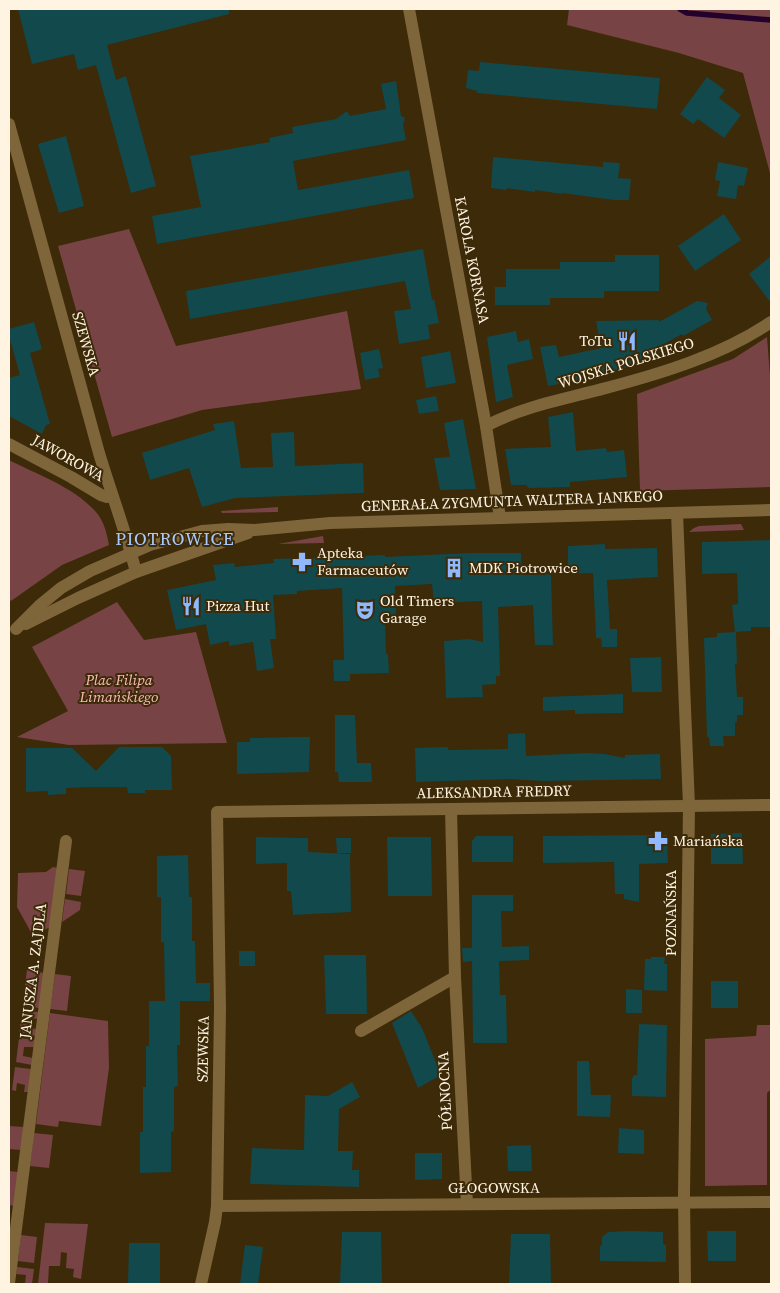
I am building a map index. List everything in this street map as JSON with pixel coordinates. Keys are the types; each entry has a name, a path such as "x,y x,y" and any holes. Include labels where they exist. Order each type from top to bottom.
{"street":[{"name":"KAROLA KORNASA","path":"409,9 486,426 500,518"},
{"name":"SZEWSKA","path":"9,124 112,496 136,572"},
{"name":"WOJSKA POLSKIEGO","path":"486,426 506,415 615,385 682,364 722,349 771,322"},
{"name":"JAWOROWA","path":"9,444 101,495 112,496"},
{"name":"GENERAŁA ZYGMUNTA WALTERA JANKEGO","path":"12,631 61,588 107,563 150,544 202,531 228,529 255,530 330,523 771,510"},
{"name":"POZNAŃSKA","path":"676,513 688,806 684,1204 685,1284"},
{"name":"GENERAŁA ZYGMUNTA WALTERA JANKEGO","path":"12,631 136,572 255,530"},
{"name":"ALEKSANDRA FREDRY","path":"217,812 771,805"},
{"name":"PÓŁNOCNA","path":"451,809 455,977 467,1204"},
{"name":"SZEWSKA","path":"202,1284 217,1206 220,1008 217,812"},
{"name":"JANUSZA A. ZAJDLA","path":"9,1283 66,841"},
{"path":"361,1031 455,977"},
{"name":"GŁOGOWSKA","path":"217,1206 771,1202"}],"green space":[{"path":"569,9 771,9 771,177 743,73 679,53 567,25"},
{"path":"129,229 176,346 347,311 361,389 202,410 112,437 58,246"},
{"path":"767,337 771,388 771,487 640,491 637,394 733,359"},
{"path":"9,460 55,482 87,503 101,519 109,545 62,565 11,601 9,598"},
{"path":"278,507 278,512 222,513 221,511"},
{"path":"741,524 744,530 689,532 699,526"},
{"path":"323,536 324,543 278,544"},
{"name":"Plac Filipa Limańskiego","path":"117,602 144,640 196,632 227,743 69,745 17,737 68,711 32,647"},
{"path":"53,867 58,868 50,927 37,934 32,934 17,907 18,873 46,872"},
{"path":"69,869 85,871 81,896 66,894"},
{"path":"65,899 81,902 80,910 62,922"},
{"path":"27,970 44,973 39,1008 22,1006"},
{"path":"55,974 71,976 67,1011 50,1009"},
{"path":"22,1011 39,1012 38,1019 28,1018 27,1028 37,1029 36,1036 19,1033"},
{"path":"50,1013 108,1021 109,1068 101,1126 59,1121 58,1127 36,1124"},
{"path":"757,1025 771,1025 771,1089 767,1093 767,1185 705,1186 705,1039 756,1036"},
{"path":"19,1038 35,1040 34,1047 24,1047 23,1056 33,1058 32,1065 16,1062"},
{"path":"15,1067 31,1069 29,1092 24,1092 25,1085 17,1083 16,1091 12,1090"},
{"path":"9,1126 24,1127 21,1150 9,1149"},
{"path":"34,1133 53,1135 49,1168 30,1166"},
{"path":"9,1171 18,1172 14,1206 9,1205"},
{"path":"45,1223 88,1224 81,1279 73,1277 74,1269 66,1268 67,1253 61,1252 60,1266 49,1266 48,1283 52,1284 38,1284"},
{"path":"21,1235 37,1237 34,1263 18,1261"},
{"path":"17,1267 34,1269 32,1284 25,1284 26,1275 16,1274"}],"building":[{"path":"18,9 229,9 229,14 107,45 116,80 126,76 156,186 131,193 96,65 78,70 74,54 32,64"},
{"path":"480,62 660,78 657,109 477,93 477,91 466,88 468,70 479,71"},
{"path":"707,77 725,90 719,98 741,115 724,138 698,119 693,124 680,114"},
{"path":"396,81 401,116 405,118 403,125 406,140 293,161 298,190 409,170 414,198 157,244 152,216 201,207 190,156 270,142 269,138 293,133 292,127 336,119 347,111 350,116 386,109 381,84"},
{"path":"66,136 84,206 59,213 38,144"},
{"path":"493,157 603,167 603,162 620,163 618,178 631,179 629,200 614,200 535,190 535,192 491,188"},
{"path":"718,162 748,168 744,186 738,185 736,199 717,196 720,181 715,180"},
{"path":"724,214 741,240 695,271 678,246"},
{"path":"423,249 432,300 434,299 439,323 428,325 430,339 399,344 394,311 411,309 405,281 190,319 186,291"},
{"path":"615,255 659,255 659,291 604,291 604,298 550,298 550,305 495,305 495,287 506,287 506,269 560,269 560,262 615,262"},
{"path":"771,256 771,303 749,274"},
{"path":"697,301 708,303 706,309 712,320 657,348 660,358 599,376 548,386 540,347 556,345 559,357 601,348 596,321 659,320 659,322"},
{"path":"34,322 42,349 30,353 50,424 46,425 42,434 9,416 9,378 20,375 9,336 9,329"},
{"path":"516,331 518,342 529,339 533,359 507,365 513,397 496,402 487,337"},
{"path":"379,349 383,368 378,369 380,377 365,380 360,353"},
{"path":"450,351 456,383 426,388 421,357"},
{"path":"436,396 439,411 419,414 416,400"},
{"path":"573,412 576,451 606,448 607,452 624,450 627,477 570,482 570,487 529,488 526,485 511,485 505,449 551,447 548,417"},
{"path":"463,419 476,489 440,490 434,458 450,457 444,423"},
{"path":"234,421 241,468 273,467 271,433 294,432 295,466 363,463 364,493 235,498 202,507 189,468 150,480 142,453 215,430 213,424"},
{"path":"771,540 771,627 751,627 751,631 735,632 732,605 738,604 737,573 702,574 702,542"},
{"path":"605,544 605,549 657,548 658,577 607,580 610,629 617,629 617,647 602,647 601,638 596,638 593,573 568,574 568,546"},
{"path":"521,553 522,575 551,574 553,645 535,645 533,605 498,607 500,676 496,676 496,684 482,685 483,697 446,698 444,641 470,639 483,642 482,601 434,603 432,584 395,586 396,616 385,617 386,654 388,654 389,673 350,674 350,681 334,681 333,660 344,660 342,588 297,591 297,594 273,595 276,639 270,639 274,668 257,671 253,642 229,646 229,641 210,645 206,624 176,630 167,590 216,580 213,565 234,563 235,567 274,563 273,559"},
{"path":"736,632 737,697 743,697 743,715 737,715 735,736 723,736 724,746 710,746 709,737 707,737 704,638 717,637 717,633"},
{"path":"661,657 662,692 632,692 630,658"},
{"path":"623,694 623,713 575,714 575,710 543,711 543,697"},
{"path":"335,715 355,715 357,763 371,763 372,782 339,782 338,772 335,772"},
{"path":"525,733 526,756 586,753 625,758 625,755 660,754 661,779 544,781 509,779 416,782 415,748 448,747 448,750 508,749 508,734"},
{"path":"310,737 309,772 237,774 237,742 250,742 250,738"},
{"path":"119,747 162,747 171,756 172,790 145,790 145,793 128,793 127,787 86,787 66,788 66,794 48,795 48,791 26,792 26,748 72,748 96,771"},
{"path":"742,833 743,864 711,864 711,834"},
{"path":"667,835 668,863 639,864 639,902 624,899 624,894 615,894 614,862 543,863 543,836"},
{"path":"476,836 513,836 513,862 472,862 472,841"},
{"path":"256,837 308,838 308,852 350,854 351,912 293,915 291,891 287,891 287,863 256,864"},
{"path":"387,837 431,837 432,896 388,896"},
{"path":"336,838 351,838 351,853 337,853"},
{"path":"188,855 189,897 192,897 192,941 195,941 196,983 210,983 210,1001 180,1001 180,1045 177,1045 178,1086 174,1087 174,1131 171,1132 171,1172 140,1173 140,1132 143,1132 143,1087 146,1087 146,1046 149,1046 149,1001 165,1001 164,942 161,942 161,897 157,897 157,856"},
{"path":"472,895 513,895 513,911 501,911 502,947 529,946 529,960 499,961 500,995 506,995 507,1043 473,1043 472,961 463,962 462,948 472,948"},
{"path":"239,951 255,951 255,966 239,966"},
{"path":"324,955 366,955 367,1014 326,1014"},
{"path":"651,957 665,957 664,964 667,964 667,991 644,990 645,959 651,959"},
{"path":"711,981 738,981 738,1008 711,1008"},
{"path":"626,989 642,990 642,1013 626,1013"},
{"path":"411,1011 422,1028 441,1075 418,1088 392,1023"},
{"path":"639,1024 667,1025 666,1097 632,1096 632,1078 634,1075 637,1075"},
{"path":"577,1061 589,1061 591,1095 611,1095 610,1117 577,1116"},
{"path":"352,1082 360,1097 339,1109 338,1151 353,1151 352,1170 359,1170 359,1187 250,1184 252,1148 304,1150 305,1095 328,1096"},
{"path":"619,1128 644,1130 644,1154 618,1153"},
{"path":"531,1145 532,1171 508,1171 507,1146"},
{"path":"415,1153 442,1153 442,1179 415,1180"},
{"path":"707,1231 736,1231 736,1261 708,1261"},
{"path":"342,1232 381,1232 382,1284 340,1284"},
{"path":"608,1232 663,1232 663,1244 666,1245 666,1262 600,1261 602,1237"},
{"path":"511,1234 550,1234 551,1284 509,1284"},
{"path":"129,1243 160,1243 160,1284 128,1284"},
{"path":"245,1245 263,1247 258,1284 240,1284"}],"waterway":[{"path":"680,9 687,13 771,20"}],"place":[{"name":"ToTu","path":"627,341"},
{"name":"Apteka Farmaceutów","path":"302,562"},
{"name":"MDK Piotrowice","path":"454,568"},
{"name":"Pizza Hut","path":"191,606"},
{"name":"Old Timers Garage","path":"365,610"},
{"name":"Mariańska","path":"658,841"}],"district":[{"name":"PIOTROWICE","path":"175,539"}]}
